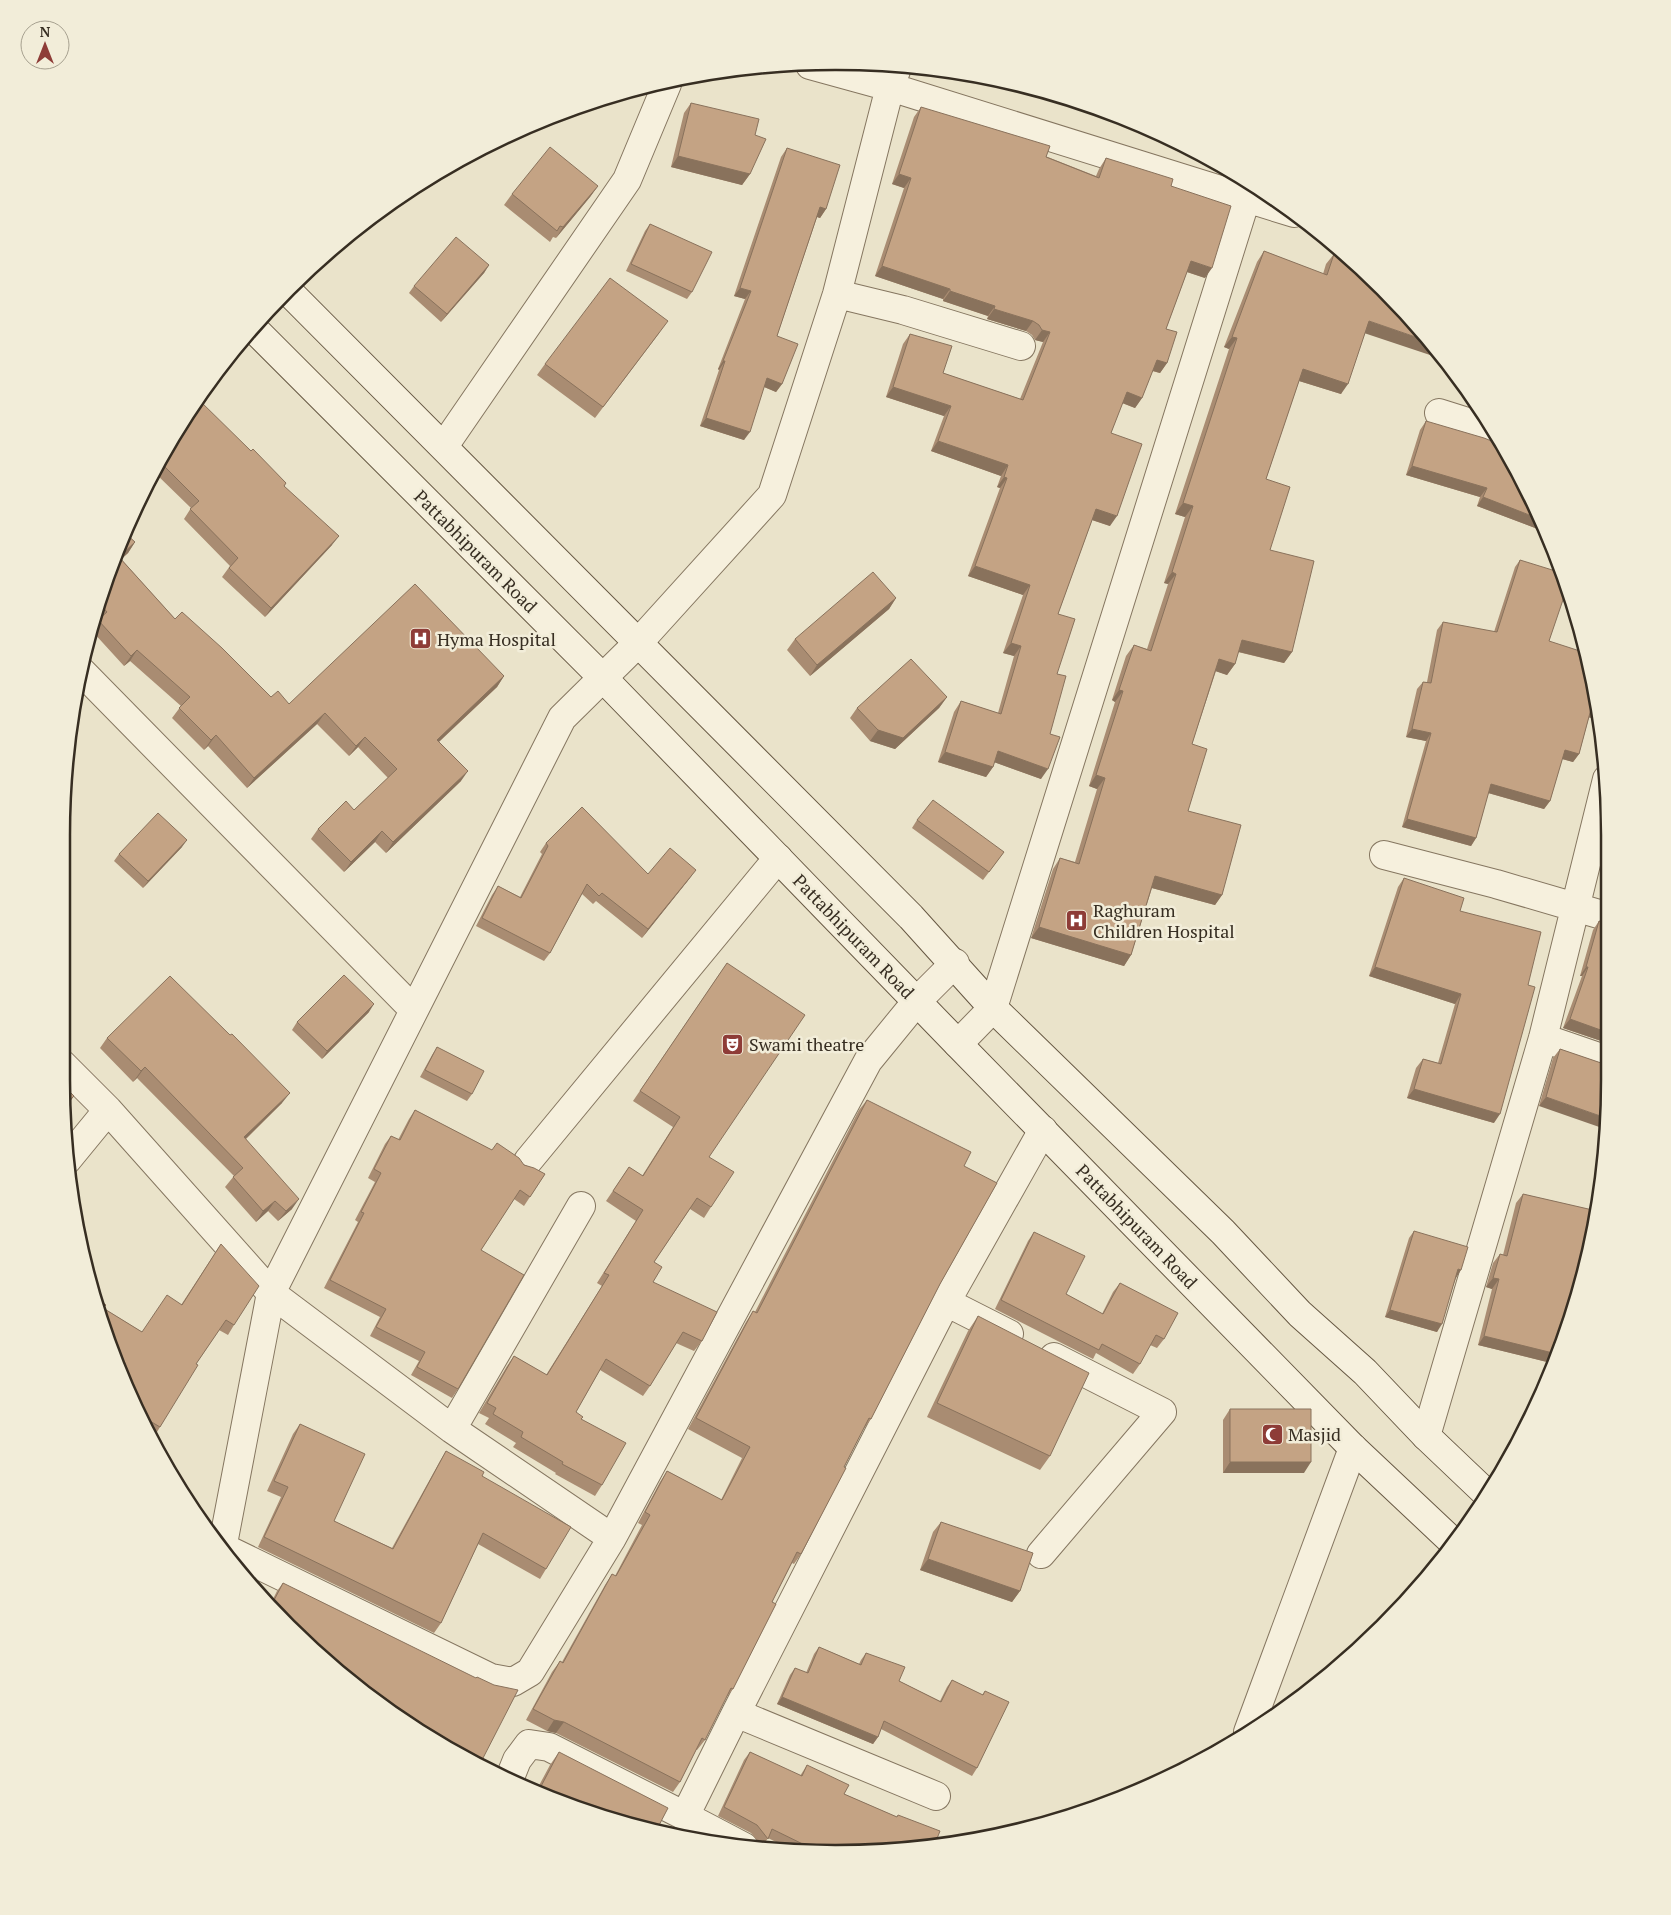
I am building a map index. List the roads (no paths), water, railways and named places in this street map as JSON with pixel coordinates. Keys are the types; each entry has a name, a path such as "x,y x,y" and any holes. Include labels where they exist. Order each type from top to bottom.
{"street":[{"path":"854,71 894,76 1248,192 993,1008 958,1044"},
{"path":"224,1540 271,1293 562,718 638,643 772,495 837,294 894,76"},
{"path":"444,446 627,180 666,90"},
{"path":"837,294 902,310 1021,346"},
{"path":"293,296 911,917 993,1008 1209,1218 1300,1314 1365,1372 1426,1436 1482,1489"},
{"name":"Pattabhipuram Road","path":"258,333 602,678 1353,1448 1449,1538"},
{"path":"1439,413 1482,427"},
{"path":"87,677 414,1010"},
{"path":"1426,1436 1543,1038 1577,908 1600,809"},
{"path":"1384,855 1496,884 1601,915"},
{"path":"528,1161 778,858"},
{"path":"235,1554 491,1678 514,1682 530,1672 612,1538 868,1060 917,1001 954,963"},
{"path":"1543,1038 1601,1058"},
{"path":"70,1072 108,1110 271,1293 452,1429 612,1538"},
{"path":"74,1150 108,1110"},
{"path":"685,1816 736,1712 946,1302 1043,1130"},
{"path":"452,1429 581,1206"},
{"path":"946,1302 1162,1412 1041,1554"},
{"path":"1252,1722 1353,1448"},
{"path":"736,1712 936,1796"},
{"path":"512,1773 529,1744 549,1747 723,1836"}],"place":[{"name":"Hyma Hospital","path":"421,639"},
{"name":"Raghuram Children Hospital","path":"1077,920"},
{"name":"Swami theatre","path":"733,1044"},
{"name":"Masjid","path":"1272,1434"}]}
